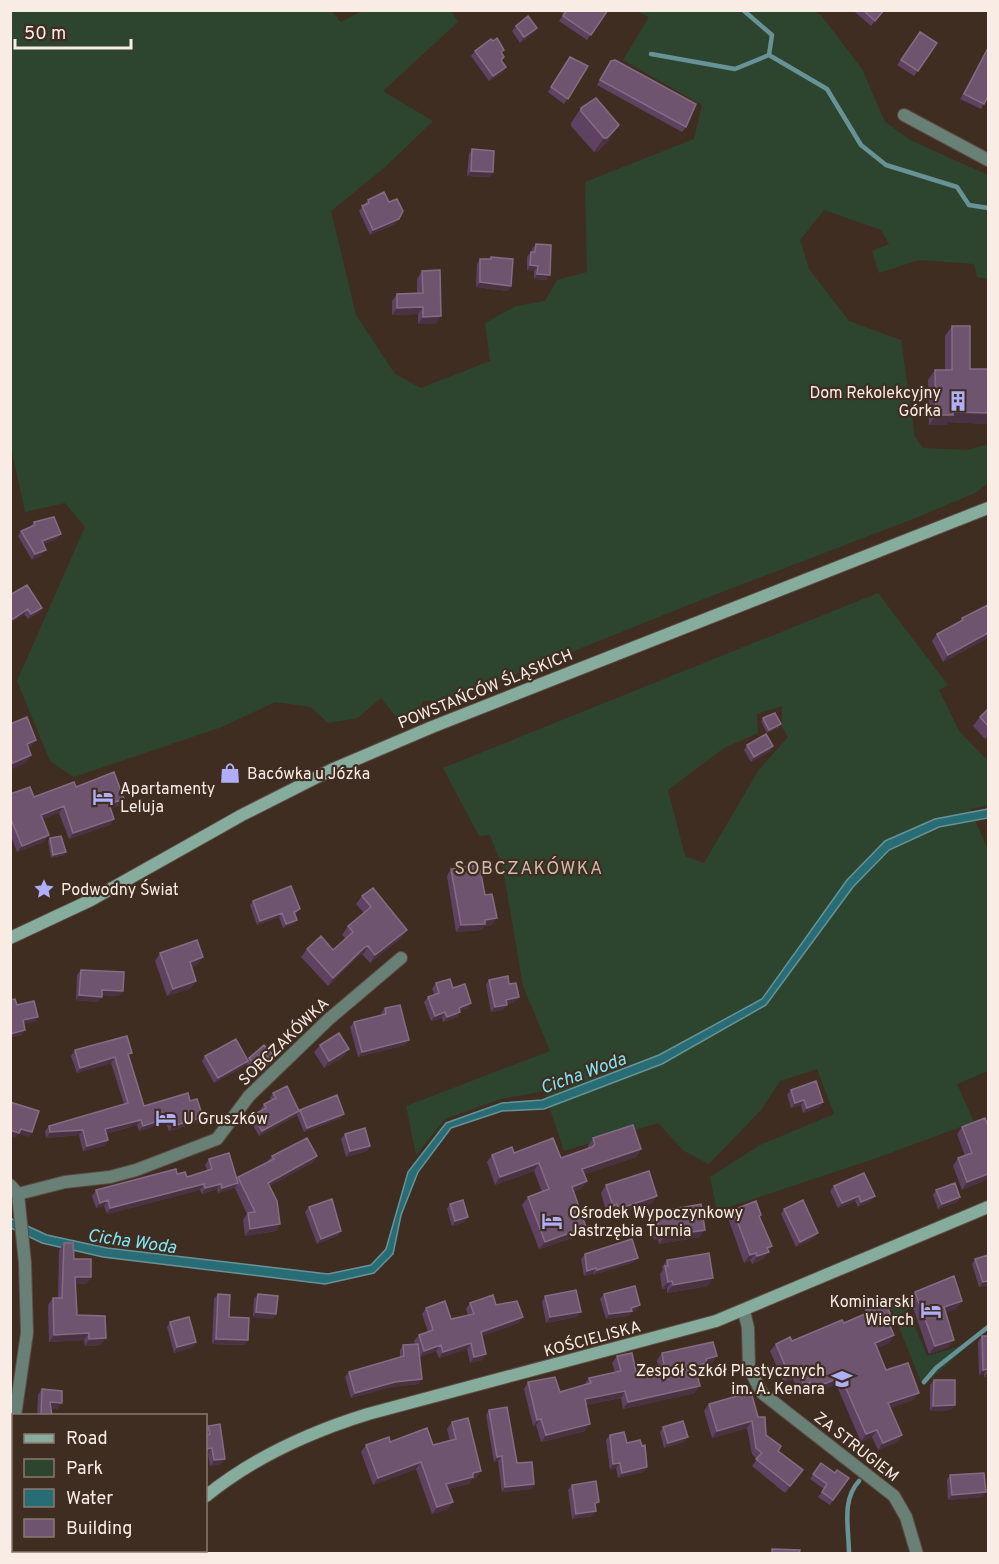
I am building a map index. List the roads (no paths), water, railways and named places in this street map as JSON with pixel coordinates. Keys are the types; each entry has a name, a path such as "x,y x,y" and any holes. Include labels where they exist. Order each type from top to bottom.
{"street":[{"path":"904,115 988,160"},
{"name":"POWSTAŃCÓW ŚLĄSKICH","path":"10,938 91,900 242,815 331,770 465,713 988,508"},
{"name":"SOBCZAKÓWKA","path":"15,1414 27,1333 25,1263 20,1207 14,1190 110,1177 136,1170 218,1139 249,1096 329,1019 401,958"},
{"name":"KOŚCIELISKA","path":"207,1495 274,1451 345,1421 700,1326 744,1311 988,1207"},
{"name":"ZA STRUGIEM","path":"744,1311 748,1328 749,1368 762,1393 894,1496 906,1517 917,1554"}],"water":[{"path":"988,809 988,818 939,827 889,850 853,887 766,1005 662,1064 544,1109 502,1111 451,1128 418,1172 401,1215 393,1254 374,1273 325,1284 103,1257 42,1243 11,1228 10,1218 47,1235 107,1248 328,1274 371,1265 386,1249 408,1172 446,1123 502,1103 542,1100 659,1055 762,999 847,880 885,841 935,819"}],"waterway":[{"path":"743,10 772,35 769,55 827,89 861,145 886,165 957,187 969,205 988,208"},
{"path":"651,54 735,69 769,55"},
{"path":"924,1382 936,1368 988,1327"},
{"path":"849,1554 848,1506 853,1489 859,1481"}],"place":[{"name":"Dom Rekolekcyjny Górka","path":"958,401"},
{"name":"Bacówka u Józka","path":"230,773"},
{"name":"Apartamenty Leluja","path":"103,797"},
{"name":"Podwodny Świat","path":"44,889"},
{"name":"U Gruszków","path":"166,1118"},
{"name":"Ośrodek Wypoczynkowy Jastrzębia Turnia","path":"552,1221"},
{"name":"Kominiarski Wierch","path":"931,1310"},
{"name":"Zespół Szkół Plastycznych im. A. Kenara","path":"842,1379"}],"district":[{"name":"SOBCZAKÓWKA","path":"529,868"}],"water label":[{"name":"Cicha Woda","path":"583,1073"},
{"name":"Cicha Woda","path":"132,1241"}]}
